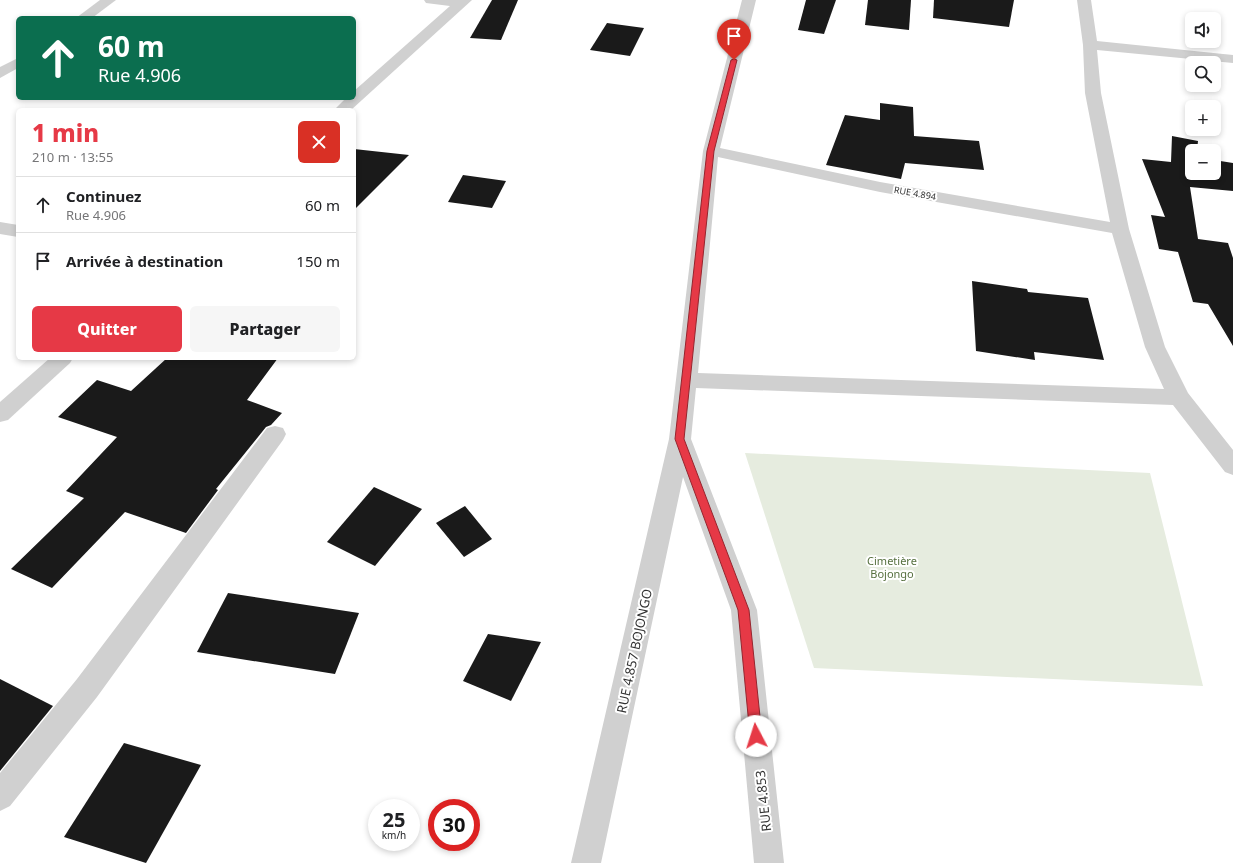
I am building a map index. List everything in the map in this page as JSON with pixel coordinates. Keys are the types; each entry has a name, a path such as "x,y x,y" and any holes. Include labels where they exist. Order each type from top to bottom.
{"street":[{"path":"86,16 109,0"},
{"path":"431,0 463,2"},
{"name":"RUE 4.857 BOJONGO","path":"586,863 680,439 685,380 711,151 749,0"},
{"path":"1084,0 1090,45 1093,94 1120,229 1155,347 1179,397 1233,466"},
{"path":"356,98 463,2"},
{"path":"1090,45 1233,59"},
{"path":"0,74 16,63"},
{"path":"344,108 353,100"},
{"name":"RUE 4.894","path":"711,151 880,187 1120,229"},
{"path":"0,228 16,231"},
{"path":"0,414 61,360"},
{"path":"685,380 1179,397"},
{"path":"0,796 87,688 276,434"},
{"name":"RUE 4.853","path":"680,439 744,610 769,863"}],"green space":[{"name":"Cimetière Bojongo","path":"745,453 1150,473 1203,686 814,668"}],"building":[{"path":"492,0 518,0 501,40 470,38"},
{"path":"806,0 836,0 824,34 798,30"},
{"path":"868,0 911,0 909,30 865,25"},
{"path":"934,0 1014,0 1009,27 933,18"},
{"path":"607,23 644,28 630,56 590,50"},
{"path":"880,103 913,107 914,136 979,141 984,170 905,163 901,179 826,165 845,115 880,120"},
{"path":"1172,136 1198,141 1198,144 1185,144 1185,180 1221,180 1221,161 1233,163 1233,191 1190,187 1198,239 1228,243 1233,258 1233,346 1208,304 1193,302 1178,252 1159,249 1151,215 1165,217 1142,159 1171,162"},
{"path":"356,149 409,155 356,208"},
{"path":"463,175 506,181 492,208 448,202"},
{"path":"972,281 1027,289 1028,292 1088,298 1104,360 1034,352 1035,360 976,351"},
{"path":"165,360 277,360 247,400 282,413 271,425 266,427 216,489 218,490 186,533 125,512 52,588 11,569 84,498 66,491 117,437 58,417 97,380 131,391"},
{"path":"374,487 422,509 375,566 327,542"},
{"path":"465,506 492,539 464,557 436,523"},
{"path":"228,593 359,613 335,674 197,652"},
{"path":"488,634 541,642 511,701 463,681"},
{"path":"0,679 53,706 0,771"},
{"path":"124,743 201,765 146,863 64,837"}],"route":[{"path":"734,60 711,151 685,380 680,439 744,610 756,736"}]}
